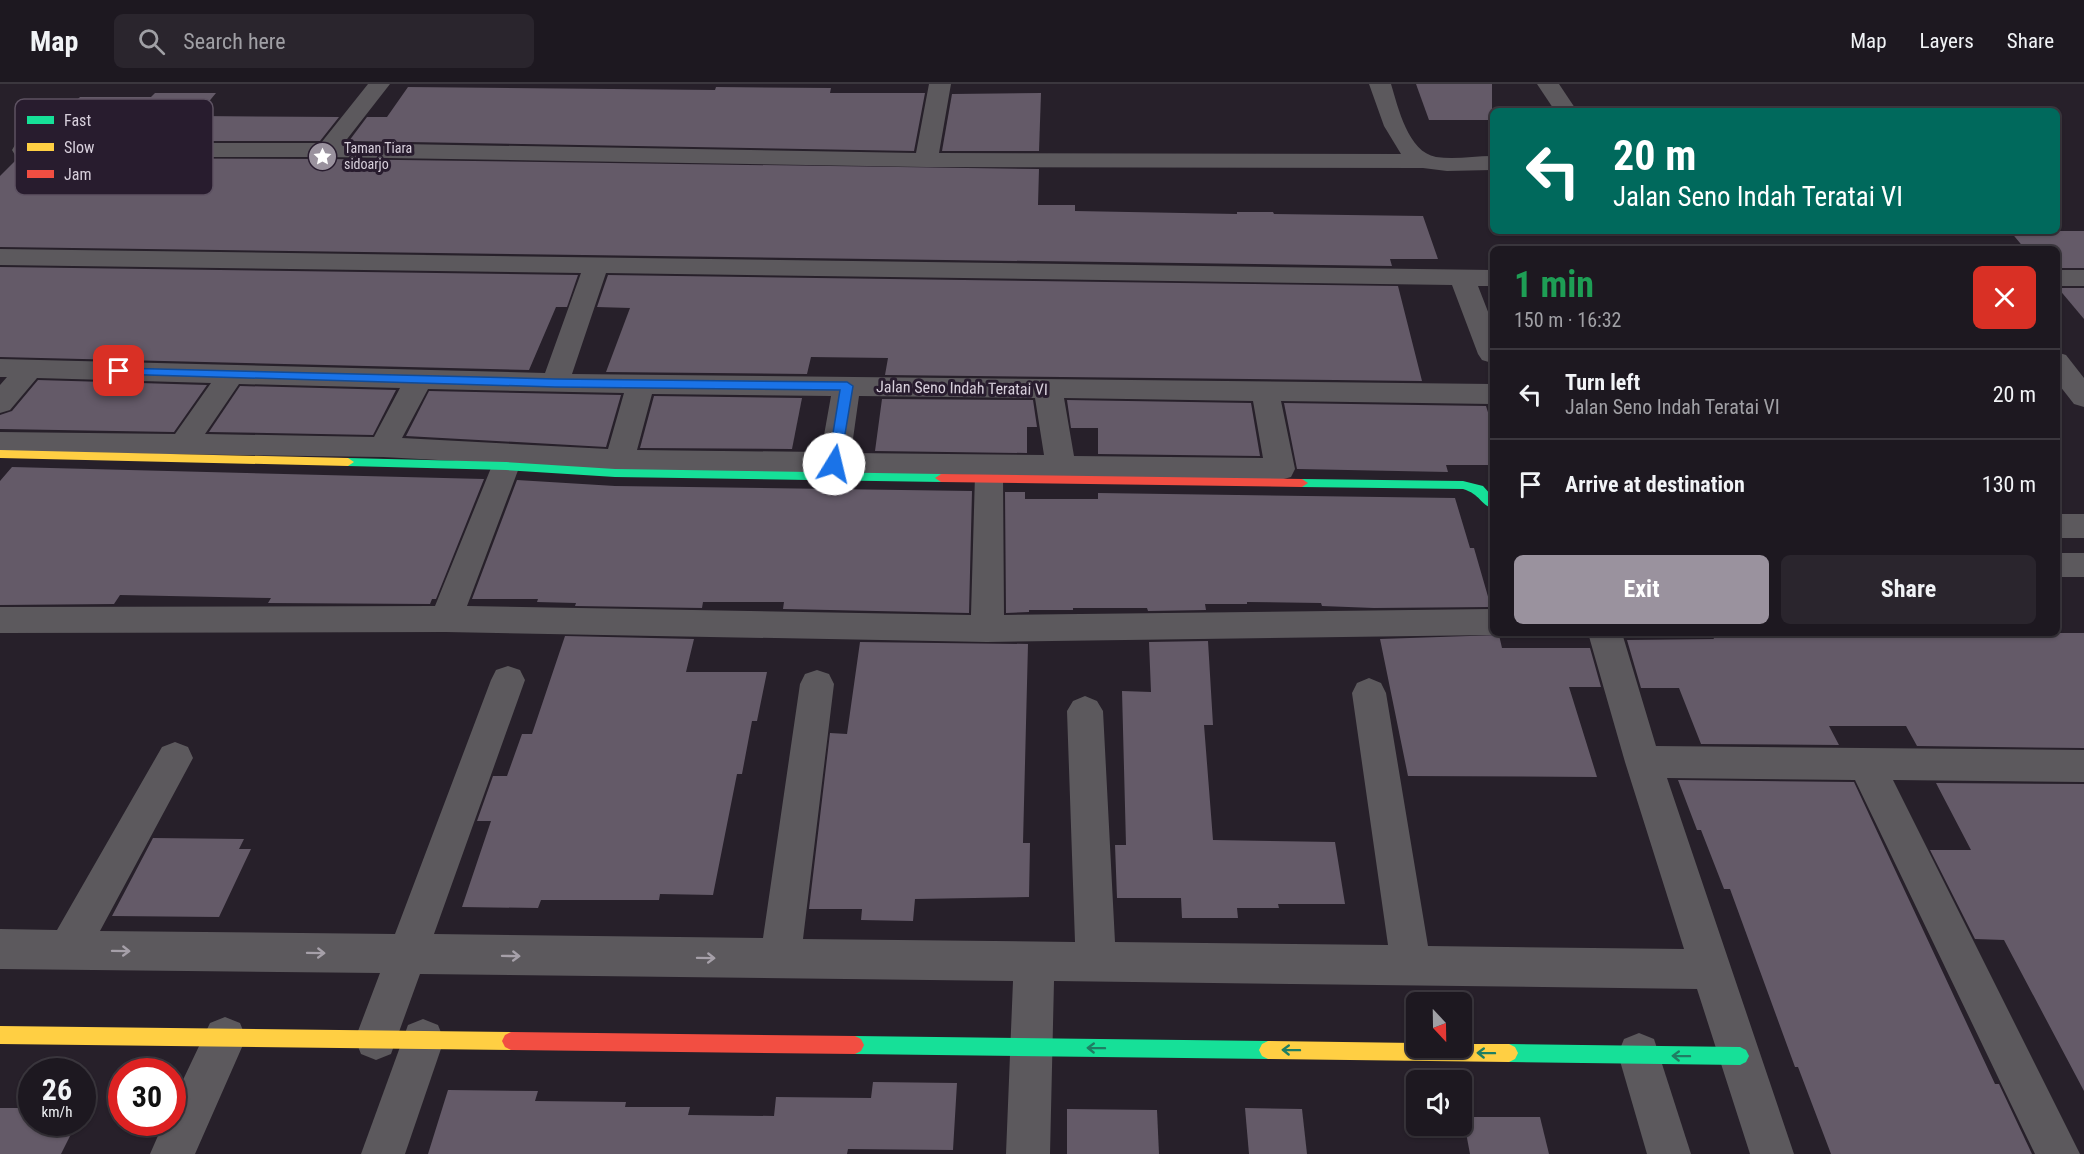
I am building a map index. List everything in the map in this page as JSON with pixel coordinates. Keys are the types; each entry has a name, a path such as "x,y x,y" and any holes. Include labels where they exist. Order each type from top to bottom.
{"street":[{"path":"327,150 379,84"},
{"path":"926,160 940,84"},
{"path":"1380,84 1389,116 1410,152 1424,161"},
{"path":"1548,84 1564,108"},
{"path":"213,150 926,160 1490,163"},
{"path":"0,257 1490,278"},
{"path":"555,383 596,267"},
{"path":"1462,278 1490,349"},
{"path":"2060,278 2084,278"},
{"path":"2060,367 2075,390"},
{"name":"Jalan Seno Indah Teratai VI","path":"0,368 555,383 1490,394"},
{"path":"0,404 30,369"},
{"path":"183,445 231,375"},
{"path":"383,447 419,380"},
{"path":"619,460 641,384"},
{"path":"834,464 847,386"},
{"path":"1048,389 1061,467"},
{"path":"1,453 183,445 383,447 619,460 1280,469 1265,391"},
{"path":"1,453 506,466 615,473 1463,485 1479,489 1490,502"},
{"path":"446,619 506,466"},
{"path":"987,629 990,478"},
{"path":"2060,526 2084,526"},
{"path":"2060,565 2084,565"},
{"path":"0,620 446,619 987,629 1490,622"},
{"path":"1606,636 1643,762 1772,1154"},
{"path":"376,1040 508,680"},
{"path":"780,958 817,684"},
{"path":"1370,693 1412,966"},
{"path":"1085,711 1096,962"},
{"path":"68,950 175,758"},
{"path":"1643,762 2084,766"},
{"path":"1866,764 2058,1154"},
{"path":"0,950 1712,969"},
{"path":"1028,1154 1034,962"},
{"path":"0,1035 1740,1056"},
{"path":"172,1154 225,1038"},
{"path":"383,1154 423,1040"},
{"path":"1639,1054 1669,1154"}],"building":[{"path":"1416,84 1492,84 1490,120 1429,120"},
{"path":"408,87 715,90 716,87 831,88 830,93 925,93 914,151 349,141 367,117 387,117"},
{"path":"155,93 216,93 211,99 78,99 80,97 151,97"},
{"path":"1041,93 1039,151 942,151 952,94"},
{"path":"213,116 339,117 320,141 213,141"},
{"path":"213,159 1039,169 1038,205 1075,205 1075,211 1237,214 1237,212 1273,212 1274,214 1423,216 1438,259 1390,259 1392,266 0,247 0,176 15,161 15,195 213,195"},
{"path":"2060,231 2084,231 2084,268 2060,268 2060,246 2022,246 2012,234 2060,234"},
{"path":"0,267 578,275 567,307 556,307 529,370 0,357"},
{"path":"608,275 1398,286 1422,381 885,375 888,358 811,357 807,374 606,372 630,308 597,307"},
{"path":"2060,288 2084,288 2084,319 2060,290"},
{"path":"38,380 207,385 174,432 0,429 0,415 12,411"},
{"path":"240,386 396,390 373,435 209,432"},
{"path":"429,391 621,395 606,447 406,436"},
{"path":"654,396 802,398 792,449 640,448"},
{"path":"882,399 1033,400 1037,427 1027,427 1027,453 875,451"},
{"path":"1067,400 1251,403 1260,456 1098,454 1098,428 1071,428"},
{"path":"1284,403 1486,406 1490,419 1490,465 1446,465 1448,472 1297,469"},
{"path":"12,467 484,479 436,599 432,599 430,604 268,603 271,598 120,595 114,604 0,605 0,481"},
{"path":"517,480 615,486 972,491 969,613 783,609 784,602 703,602 702,608 575,606 576,603 537,602 538,599 472,599"},
{"path":"1005,492 1025,492 1025,499 1098,499 1098,493 1455,498 1470,548 1474,548 1490,604 1490,607 1374,608 1322,606 1321,603 1247,602 1247,604 1205,604 1206,610 1148,611 1147,608 1073,608 1073,610 1029,610 1029,612 1006,613"},
{"path":"2060,633 2084,633 2084,748 1917,746 1906,726 1829,726 1839,745 1701,744 1679,688 1641,688 1627,640 1714,639 1712,636 2060,636"},
{"path":"1490,635 1499,636 1502,648 1590,648 1601,687 1569,687 1597,777 1408,776 1380,639"},
{"path":"565,636 694,639 686,672 767,672 757,721 752,721 742,774 737,774 713,895 660,894 659,900 541,900 538,908 462,907 491,821 477,821 493,776 507,776 522,734 532,734"},
{"path":"1208,641 1213,725 1204,725 1213,840 1335,842 1345,904 1278,904 1279,908 1237,908 1238,918 1182,918 1181,898 1117,898 1115,845 1126,845 1122,691 1151,692 1149,642"},
{"path":"860,642 1028,644 1023,843 1030,843 1029,897 915,899 913,921 861,920 862,909 809,909 830,733 847,734"},
{"path":"1678,780 1854,782 1995,1084 1999,1084 2032,1154 1831,1154 1798,1067 1795,1067 1730,889 1724,889 1701,830 1697,830"},
{"path":"1936,783 2084,784 2084,1091 2004,940 1975,939 1930,850 1971,850"},
{"path":"153,838 244,839 239,849 251,849 219,917 112,916"},
{"path":"873,1082 957,1083 953,1150 848,1149 847,1154 428,1154 448,1090 538,1091 535,1101 626,1102 625,1107 690,1107 688,1115 774,1116 776,1097 871,1098"},
{"path":"0,1108 18,1108 18,1136 70,1136 61,1154 0,1154"},
{"path":"1245,1108 1302,1109 1307,1154 1249,1154"},
{"path":"1067,1109 1157,1110 1159,1154 1067,1154"},
{"path":"1472,1117 1540,1117 1549,1154 1470,1154 1467,1136 1472,1136"}],"traffic: fast":[{"path":"348,462 506,466 615,473 941,478"},
{"path":"1302,483 1463,485 1479,489 1490,502"},
{"path":"855,1045 1268,1050"},
{"path":"1509,1053 1740,1056"}],"traffic: slow":[{"path":"0,454 348,462"},
{"path":"0,1035 511,1041"},
{"path":"1268,1050 1509,1053"}],"traffic: jam":[{"path":"941,478 1302,483"},
{"path":"511,1041 855,1045"}],"place":[{"name":"Taman Tiara sidoarjo","path":"323,156"}],"route":[{"path":"119,371 555,383 847,386 834,464"}]}
